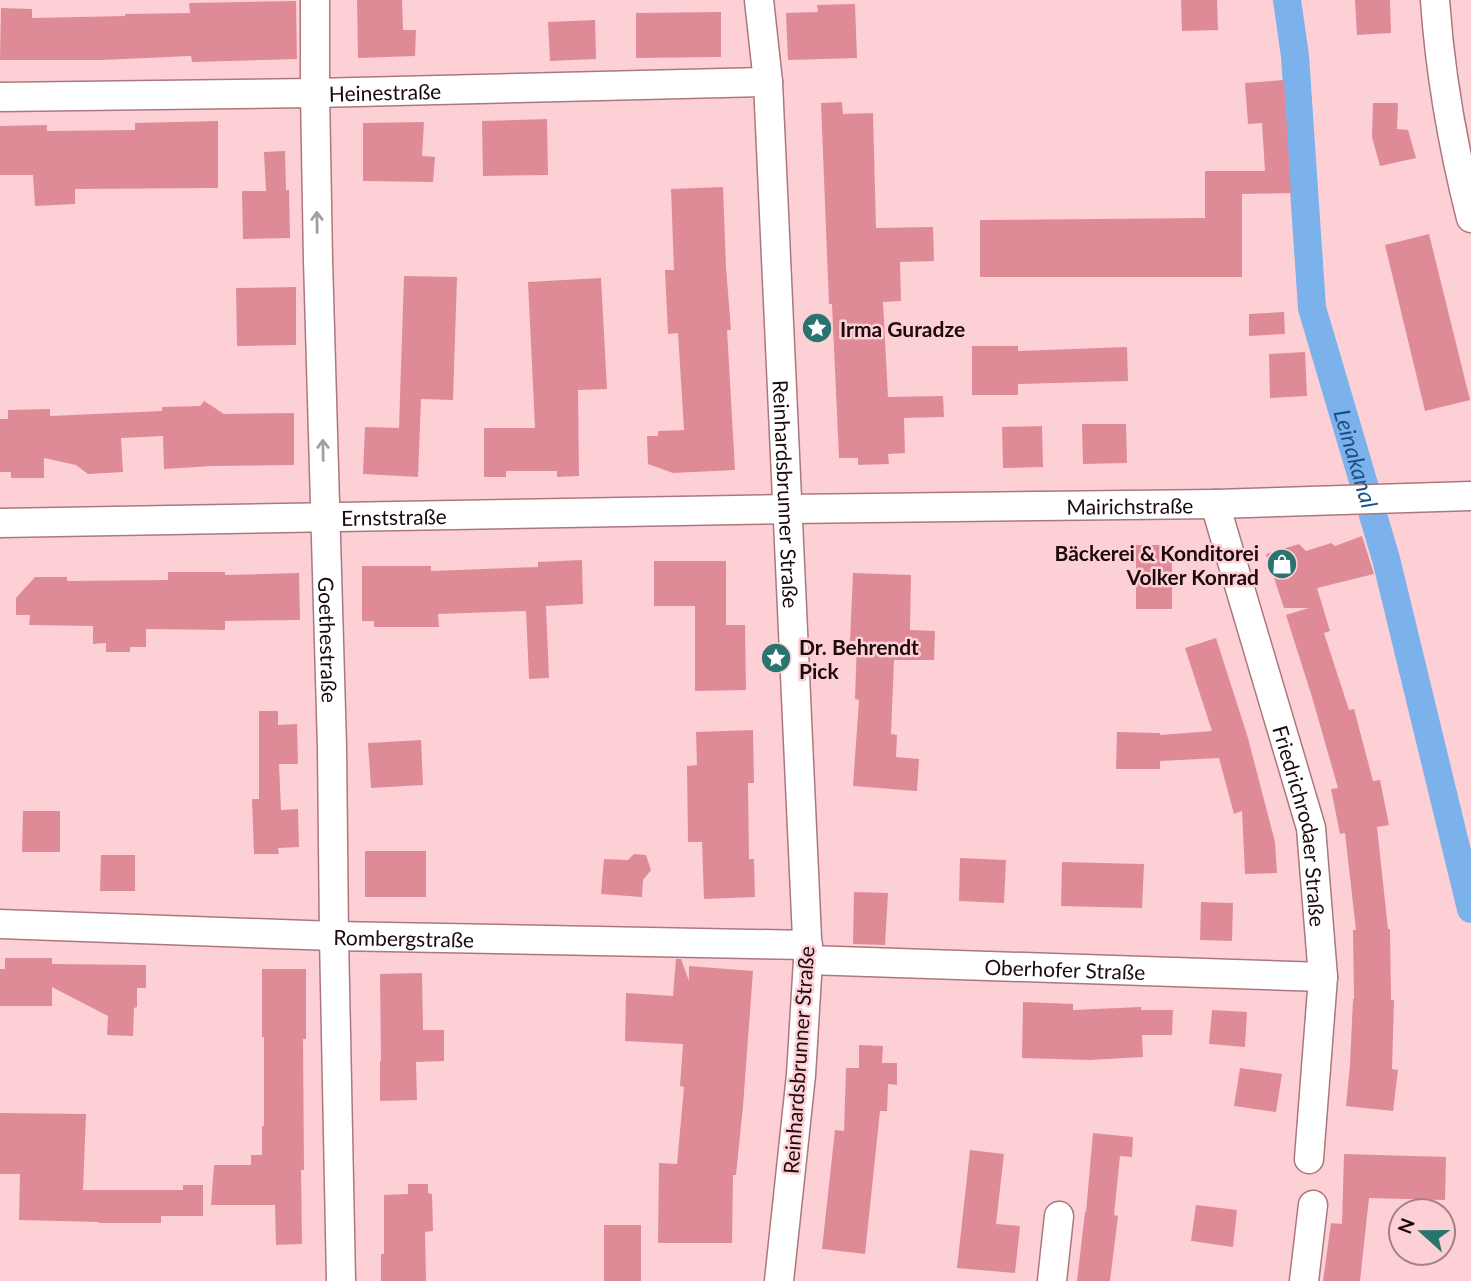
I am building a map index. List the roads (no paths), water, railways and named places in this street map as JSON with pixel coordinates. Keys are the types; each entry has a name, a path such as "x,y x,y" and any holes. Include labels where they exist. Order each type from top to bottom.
{"street":[{"name":"Goethestraße","path":"314,0 324,518 332,747 341,1281"},
{"name":"Reinhardsbrunner Straße","path":"759,0 768,82 808,952 801,1074 779,1281"},
{"path":"1435,0 1450,115 1471,218"},
{"name":"Heinestraße","path":"0,97 315,93 768,82"},
{"name":"Mairichstraße","path":"788,509 1215,504 1471,496"},
{"name":"Friedrichrodaer Straße","path":"1215,504 1311,828 1323,977 1309,1158"},
{"name":"Ernststraße","path":"0,523 788,509"},
{"name":"Rombergstraße","path":"0,924 808,952"},
{"name":"Oberhofer Straße","path":"808,952 1323,977"},
{"path":"1304,1281 1313,1205"},
{"path":"1052,1281 1059,1216"}],"waterway":[{"name":"Leinakanal","path":"1287,0 1295,56 1312,308 1386,559 1471,909"}],"place":[{"name":"Irma Guradze","path":"817,328"},
{"name":"Bäckerei & Konditorei Volker Konrad","path":"1282,564"},
{"name":"Dr. Behrendt Pick","path":"776,658"}]}
